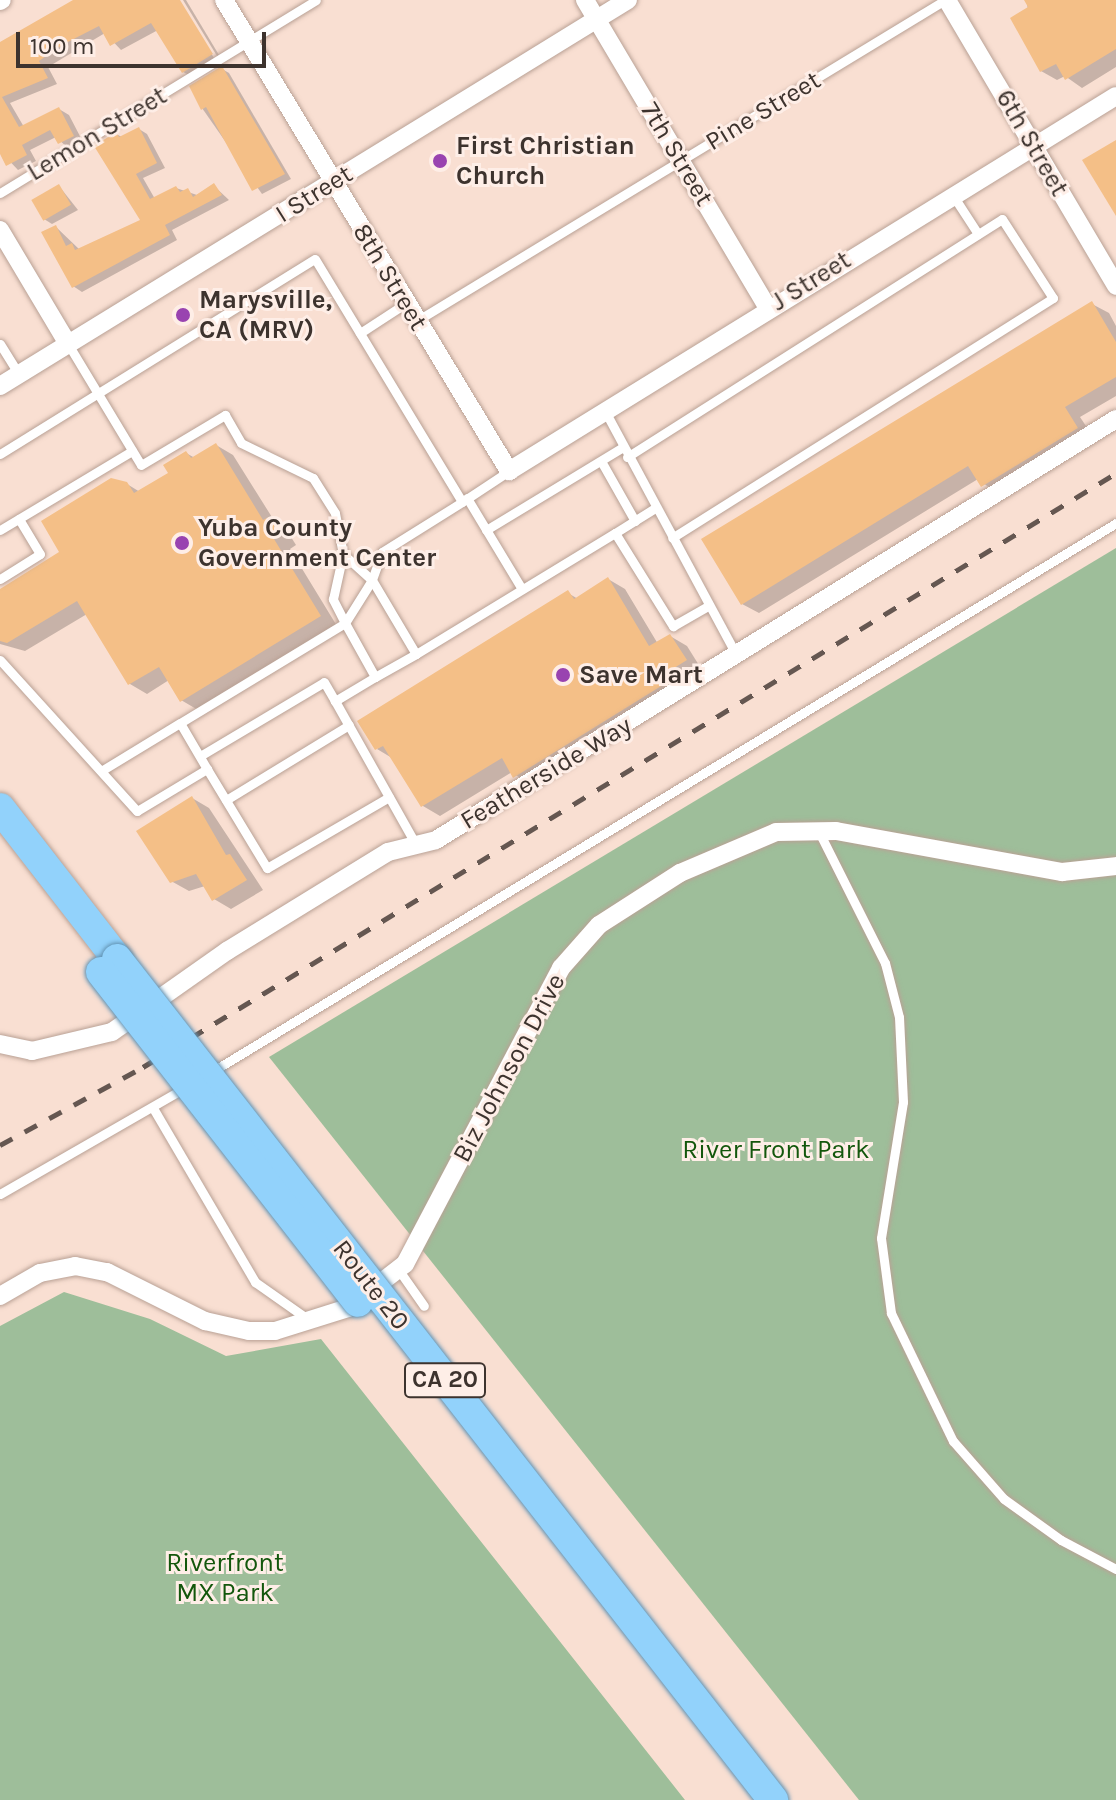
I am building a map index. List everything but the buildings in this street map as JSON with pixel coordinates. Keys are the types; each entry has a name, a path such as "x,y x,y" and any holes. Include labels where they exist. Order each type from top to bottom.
{"highway":[{"name":"CA 20","path":"0,808 109,966"},
{"name":"CA 20","path":"0,842 109,966"},
{"name":"Route 20","path":"109,966 747,1800"},
{"name":"Route 20","path":"109,966 773,1800"}],"street":[{"name":"8th Street","path":"224,0 509,471"},
{"name":"7th Street","path":"585,0 768,308"},
{"name":"I Street","path":"0,386 628,0"},
{"name":"6th Street","path":"946,0 1116,286"},
{"name":"J Street","path":"509,471 768,308 1116,96"},
{"path":"0,230 68,344"},
{"name":"Featherside Way","path":"0,1044 32,1051 112,1032 240,942 388,852 436,840 738,657 1116,419"},
{"name":"Biz Johnson Drive","path":"0,1296 40,1273 75,1266 107,1272 226,1328 275,1331 348,1308 398,1269 561,968 599,925 707,861 776,832 818,831 1062,872 1116,866"}],"lane":[{"name":"Lemon Street","path":"0,193 316,0"},
{"name":"Pine Street","path":"417,321 946,0"},
{"path":"952,195 978,234"},
{"path":"486,530 601,461 625,452 1002,219 1053,298 672,538"},
{"path":"0,454 315,259 522,589"},
{"path":"360,333 406,303"},
{"path":"0,344 19,375"},
{"path":"68,344 141,465 225,415 241,443 313,478 335,513 343,554 333,599 375,677"},
{"path":"605,411 738,657"},
{"path":"0,530 132,451"},
{"path":"601,461 635,521"},
{"path":"101,771 345,623 372,580 382,552 509,471"},
{"path":"335,701 655,508"},
{"path":"0,579 40,554 19,519"},
{"path":"0,1194 153,1108 1116,523"},
{"path":"615,533 673,626 708,606"},
{"path":"343,554 372,580 416,654"},
{"path":"0,660 137,811 207,769"},
{"path":"200,756 324,682 416,846"},
{"path":"180,723 267,868 389,797"},
{"path":"226,800 349,725"},
{"path":"818,831 885,963 899,1017 903,1102 881,1238 891,1313 953,1441 1004,1499 1061,1540 1116,1569"},
{"path":"153,1108 255,1282 309,1321"},
{"path":"398,1269 424,1306"}],"green space":[{"name":"River Front Park","path":"1116,548 1116,1800 859,1800 269,1057"},
{"name":"Riverfront MX Park","path":"64,1292 150,1319 226,1356 321,1339 685,1800 0,1800 0,1326"}],"railway":[{"path":"0,1145 143,1067 1116,473"}],"place":[{"name":"First Christian Church","path":"440,161"},
{"name":"Marysville, CA (MRV)","path":"183,315"},
{"name":"Yuba County Government Center","path":"182,543"},
{"name":"Save Mart","path":"563,675"}]}
